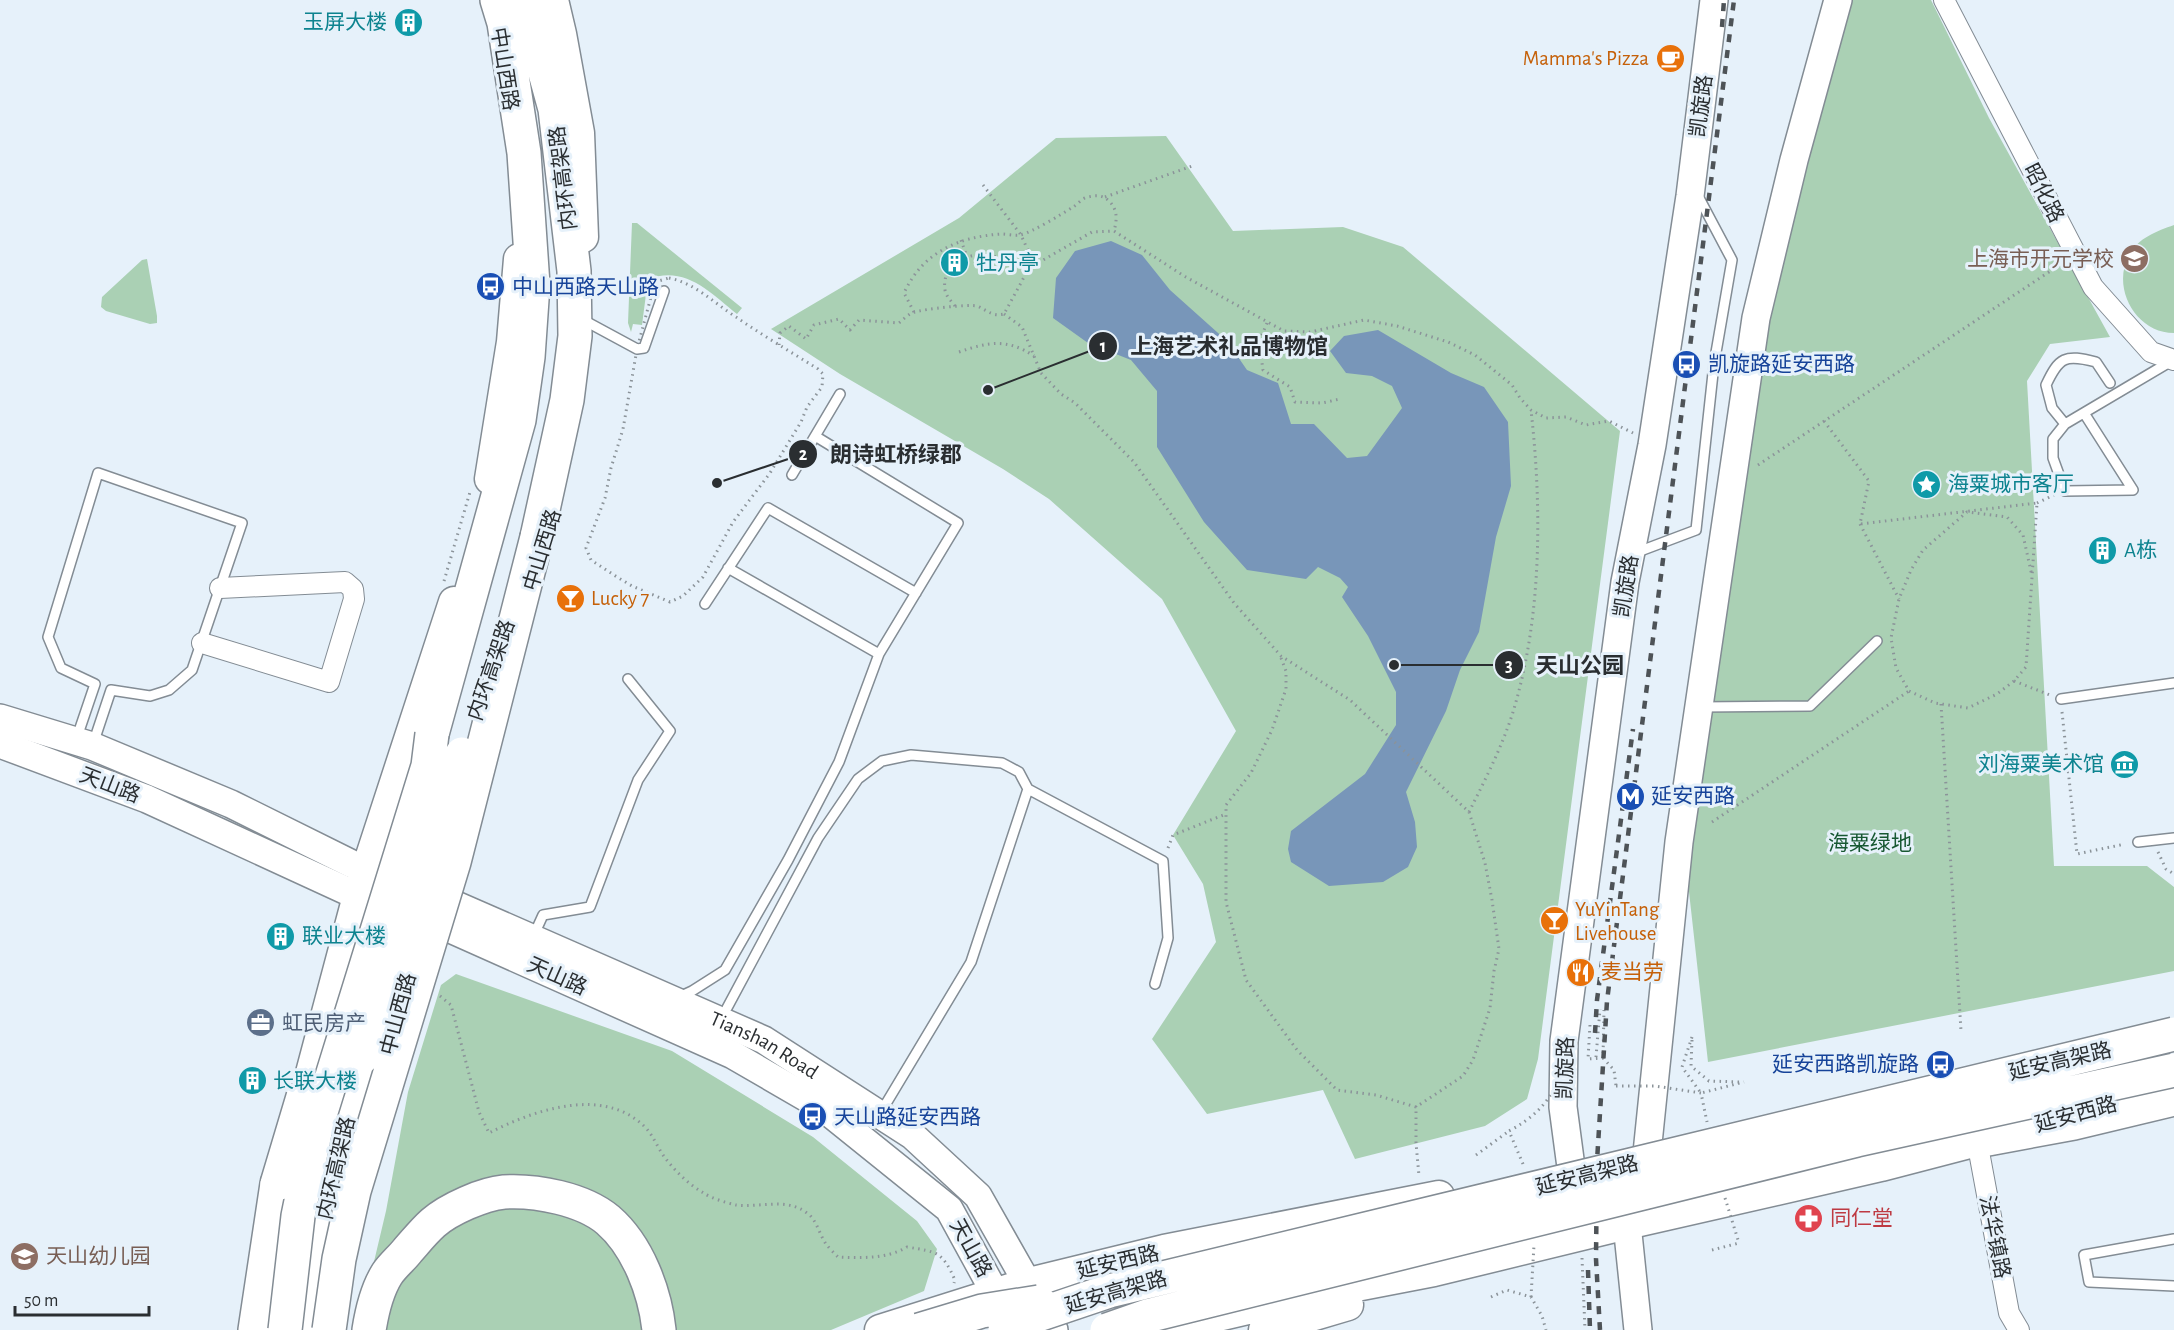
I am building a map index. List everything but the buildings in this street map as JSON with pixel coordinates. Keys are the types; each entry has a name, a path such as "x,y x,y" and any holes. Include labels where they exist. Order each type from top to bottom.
{"highway":[{"name":"内环高架路","path":"285,1330 298,1216 316,1128 428,766 432,734 519,420 528,357 532,285 524,153 504,23 497,0"},
{"name":"内环高架路","path":"308,1330 317,1250 362,1057 430,845 537,537 567,400 575,336 574,271 555,109 525,0"},
{"path":"329,1330 339,1259 354,1191 454,862 537,537"},
{"path":"255,1330 277,1184 368,887 432,734"},
{"name":"延安高架路","path":"1030,1324 1029,1318 1109,1291 2174,1034"},
{"name":"延安高架路","path":"1107,1330 1158,1313 1857,1140 2174,1070"},
{"path":"1977,1141 2074,1123 2174,1099"},
{"path":"369,1330 374,1304 387,1274 434,1222 464,1204 503,1192 547,1195 578,1203 607,1220 627,1241 643,1270 653,1299 659,1330"},
{"path":"930,1320 1109,1291"}],"main road":[{"name":"中山西路","path":"273,1330 274,1262 291,1152 362,883 426,683 485,511 512,342 520,249 517,148 493,0"},
{"name":"中山西路","path":"329,1330 334,1282 353,1183 428,907 551,522 580,410 587,322 579,133 553,0"},
{"name":"延安西路","path":"880,1330 930,1320 995,1293 1029,1283 1164,1250 1467,1191 1571,1167 1867,1106 2174,1028"},
{"name":"延安西路","path":"1158,1330 1299,1297 1434,1271 1881,1166 2174,1088"},
{"path":"1867,1106 1881,1166"},
{"name":"延安西路","path":"1977,1141 2174,1113"},
{"name":"延安西路","path":"988,1330 1030,1324 1396,1221 1467,1191"},
{"name":"延安西路","path":"1264,1330 1342,1307 1434,1271"}],"street":[{"name":"凯旋路","path":"1571,1167 1563,1107 1564,1041 1624,594 1652,445 1692,184 1714,0"},
{"path":"1638,1330 1627,1224 1647,1153 1679,842 1756,318 1794,160 1838,0"},
{"name":"昭化路","path":"1944,0 2093,287 2151,352 2173,360"},
{"path":"202,643 329,682 354,598 353,589 345,582 220,588"},
{"name":"天山路","path":"0,718 84,744 231,804 352,864 362,883"},
{"name":"天山路","path":"0,744 362,883"},
{"path":"362,883 428,907"},
{"name":"天山路","path":"428,907 733,1055 820,1106 949,1209 995,1293 1030,1324"},
{"name":"Tianshan Road","path":"428,907 531,940 764,1040 880,1113 913,1136 978,1196 1029,1283 1030,1324"},
{"name":"法华镇路","path":"1977,1141 2010,1313 2019,1330"},
{"path":"1571,1167 1627,1224"}],"lane":[{"path":"1631,554 1696,530 1714,364 1732,260 1692,184"},
{"path":"587,322 637,349 644,348 664,291"},
{"path":"2065,424 2052,408 2046,385 2056,364 2073,356 2096,362 2110,383"},
{"path":"2084,413 2133,490 2065,491 2054,458 2054,440 2065,424 2173,360"},
{"path":"792,474 840,394"},
{"path":"671,1000 692,991 725,970 788,860 839,762 879,654 958,523 815,436"},
{"path":"98,473 242,523 202,643 192,670 169,690 150,696 111,690 61,668 48,637 98,473"},
{"path":"705,604 768,508 916,592"},
{"path":"728,568 879,654"},
{"path":"1699,707 1810,706 1877,641"},
{"path":"531,940 543,915 590,907 638,780 670,730 628,678"},
{"path":"2061,699 2174,683"},
{"path":"84,744 95,684"},
{"path":"84,744 111,690"},
{"path":"727,1008 818,838 858,779 882,761 911,755 1002,763 1019,772 1028,789 1162,861 1168,938 1155,984"},
{"path":"880,1113 971,962 1028,789"},
{"path":"2138,842 2174,838"},
{"path":"2174,1239 2084,1255 2089,1282 2174,1286"}],"path":[{"path":"914,312 904,293 912,277 938,251 961,240 1002,234 1021,235 1076,206 1086,197 1105,197 1192,166"},
{"path":"983,185 1021,235 1035,266"},
{"path":"1105,197 1113,204 1116,212 1114,231"},
{"path":"955,306 945,292 945,279 950,268 960,259 988,255 1029,268 1092,232 1114,231 1184,276 1284,331 1310,332 1364,320 1397,326 1448,342 1475,355 1512,385 1531,410 1546,418 1566,417 1587,425 1609,421 1652,445"},
{"path":"961,240 967,257"},
{"path":"1758,465 2076,254"},
{"path":"779,345 780,333 789,326 806,339 814,325 829,320 839,319 850,330 859,320 899,322 914,312 959,304 977,306 996,316 1004,314 1029,268"},
{"path":"669,278 681,281 698,290 823,374 822,387 807,407 801,422 770,473 733,522 704,576 683,596 670,602 632,586 591,560 586,548 605,498 623,429 637,349 656,282 669,278"},
{"path":"1004,314 1022,327 1041,373 1061,394 1075,403 1134,462 1234,603 1281,656 1350,700 1469,812 1485,863 1499,949 1490,1008 1473,1060 1463,1076 1416,1107"},
{"path":"1268,323 1259,342 1263,370 1290,387 1295,402 1322,403 1340,399"},
{"path":"959,352 986,343 1019,346 1035,357"},
{"path":"1469,812 1495,760 1513,713 1530,646 1539,526 1538,470 1531,410"},
{"path":"1824,421 1869,481 1860,525 1899,599"},
{"path":"442,585 470,491"},
{"path":"1860,525 2037,503 2065,491"},
{"path":"2032,576 2023,535 2007,517 1967,512 1923,550 1911,570 1899,599 1891,638 1896,668 1909,691 1935,704 1968,708 1997,694 2014,681 2026,667 2037,503"},
{"path":"1281,656 1286,671 1286,689 1272,730 1251,773 1226,805 1226,902 1246,980 1297,1050 1336,1090 1376,1095 1416,1107"},
{"path":"2014,681 2061,699 2078,854 2138,842"},
{"path":"1712,822 1909,691"},
{"path":"1941,704 1961,1031"},
{"path":"1162,861 1173,835 1226,813"},
{"path":"2152,840 2166,869 2174,874"},
{"path":"436,993 451,1005 479,1112 489,1133 536,1113 564,1107 611,1106 626,1113 645,1127 676,1172 702,1193 736,1204 783,1204 797,1207 809,1214 826,1244 838,1257 867,1258 898,1252 907,1247 942,1255 955,1280 930,1320"},
{"path":"1596,1057 1602,1010 1603,1058 1614,1070 1616,1086"},
{"path":"1591,1018 1588,1059 1603,1058"},
{"path":"1692,1036 1691,1066 1709,1081 1744,1082 1701,1093 1682,1067 1692,1036"},
{"path":"1416,1107 1416,1143 1420,1181"},
{"path":"1476,1155 1509,1131"},
{"path":"1581,1235 1585,1330"},
{"path":"1713,1250 1739,1243"},
{"path":"1491,1297 1507,1290 1531,1297 1542,1316 1546,1330"}],"green space":[{"name":"海粟绿地","path":"1847,0 1931,0 1989,118 2110,337 2050,344 2027,381 2054,866 2147,866 2174,887 2174,971 1708,1062 1684,847 1759,319"},
{"path":"1166,136 1233,231 1343,227 1403,247 1620,431 1538,1059 1527,1099 1485,1126 1355,1159 1323,1090 1207,1114 1152,1039 1216,942 1203,884 1173,835 1236,731 1162,599 1049,499 1003,469 840,374 771,329 959,218 1056,138"},
{"path":"632,223 637,223 742,308 737,314 696,283 674,275 661,276 648,279 642,325 633,324 631,332 628,323"},
{"path":"2174,225 2174,333 2160,331 2138,317 2125,294 2123,281 2124,268 2137,244"},
{"path":"147,259 157,323 150,324 106,311 101,307 102,297 142,260"},
{"path":"456,974 672,1051 813,1137 917,1221 937,1249 924,1291 831,1330 369,1330 368,1287 386,1211 408,1092 441,985"}],"water":[{"path":"1111,241 1142,255 1170,290 1227,341 1247,370 1278,383 1291,424 1314,424 1347,458 1367,456 1402,408 1392,386 1372,376 1346,373 1330,351 1344,336 1378,330 1451,373 1484,387 1508,422 1511,486 1496,537 1479,632 1460,670 1446,711 1406,792 1415,822 1417,847 1408,867 1383,882 1329,886 1291,862 1288,849 1291,831 1365,774 1396,725 1396,692 1368,636 1342,597 1348,587 1340,578 1318,567 1306,579 1247,570 1204,522 1157,447 1157,391 1131,360 1088,343 1053,318 1056,278 1075,251"}],"railway":[{"path":"1722,27 1724,0"},
{"path":"1600,1330 1596,1259 1597,1161 1607,1001 1734,0"},
{"path":"1595,1033 1597,1000 1633,729"},
{"path":"1588,1270 1590,1330"}],"place":[{"name":"玉屏大楼","path":"408,22"},
{"name":"Mamma's Pizza","path":"1670,58"},
{"name":"上海市开元学校","path":"2135,259"},
{"name":"牡丹亭","path":"955,263"},
{"name":"中山西路天山路","path":"491,287"},
{"name":"凯旋路延安西路","path":"1687,364"},
{"name":"上海艺术礼品博物馆","path":"988,390"},
{"name":"朗诗虹桥绿郡","path":"717,483"},
{"name":"海粟城市客厅","path":"1927,484"},
{"name":"A栋","path":"2103,550"},
{"name":"Lucky 7","path":"570,598"},
{"name":"天山公园","path":"1394,665"},
{"name":"刘海粟美术馆","path":"2125,764"},
{"name":"延安西路","path":"1630,796"},
{"name":"YuYinTang Livehouse","path":"1554,921"},
{"name":"联业大楼","path":"281,936"},
{"name":"麦当劳","path":"1580,972"},
{"name":"虹民房产","path":"261,1023"},
{"name":"延安西路凯旋路","path":"1940,1064"},
{"name":"长联大楼","path":"252,1081"},
{"name":"天山路延安西路","path":"813,1117"},
{"name":"同仁堂","path":"1809,1218"},
{"name":"天山幼儿园","path":"25,1256"}]}
